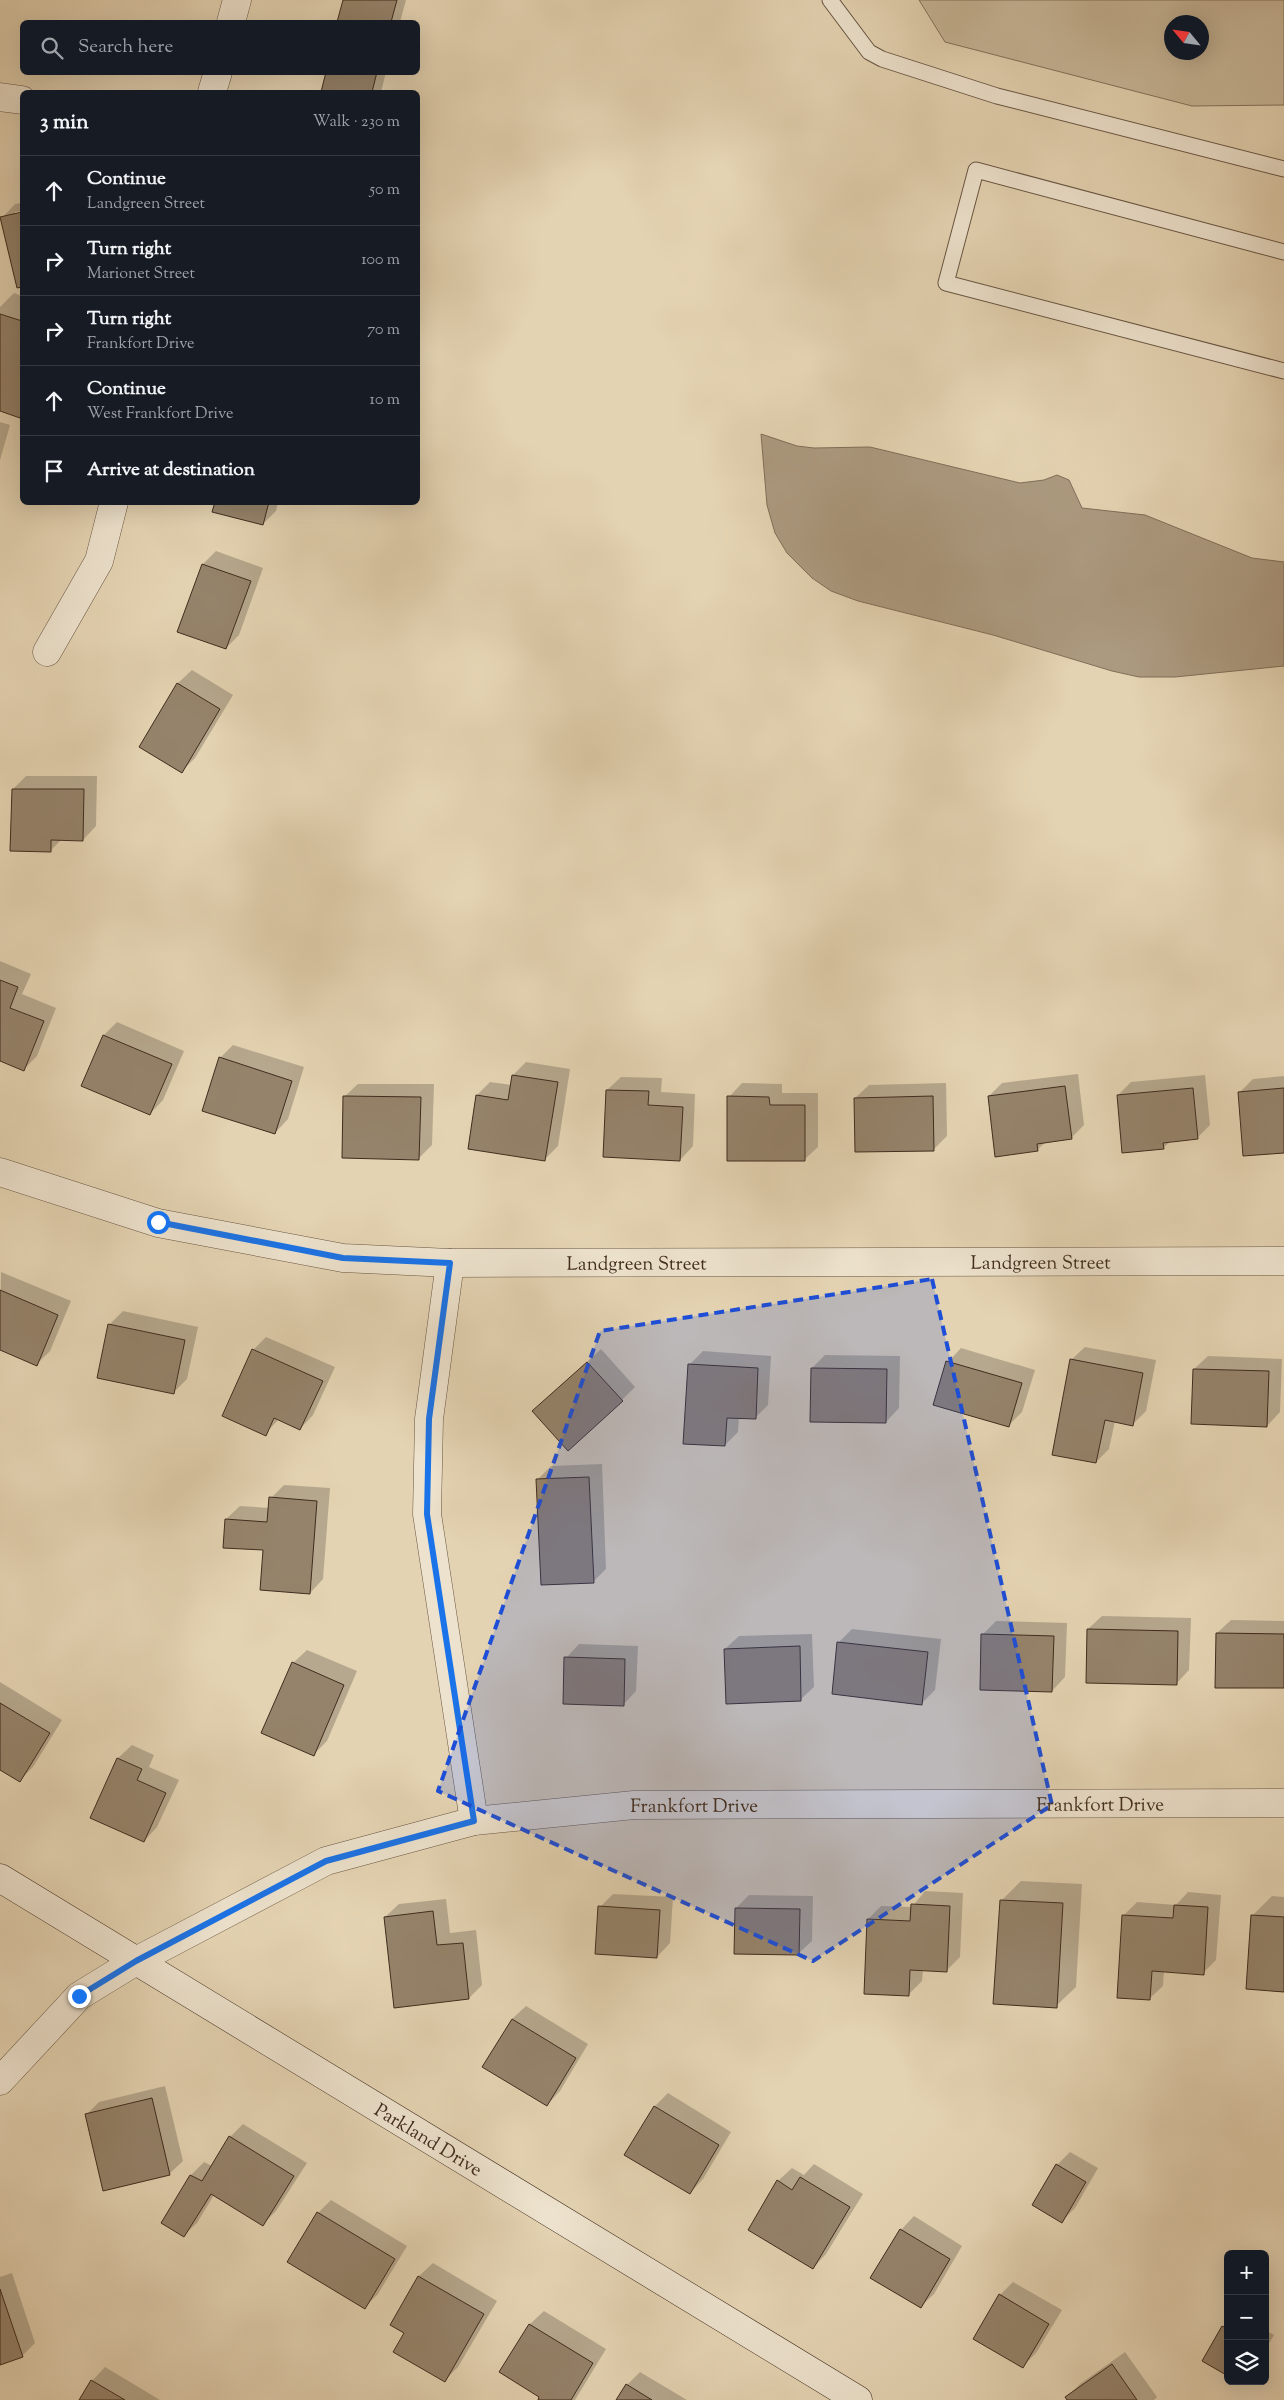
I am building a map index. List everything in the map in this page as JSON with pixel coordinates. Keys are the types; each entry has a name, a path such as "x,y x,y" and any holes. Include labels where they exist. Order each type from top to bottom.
{"street":[{"path":"232,20 237,0"},
{"path":"213,90 217,75"},
{"path":"0,97 20,100"},
{"path":"47,652 100,561 113,505"},
{"name":"Landgreen Street","path":"0,1172 158,1222 343,1258 450,1263 1284,1261"},
{"path":"450,1263 429,1419 427,1514 474,1821"},
{"name":"Frankfort Drive","path":"0,2081 79,1996 136,1961 326,1861 474,1821 634,1805 1284,1803"},
{"name":"Parkland Drive","path":"0,1878 858,2400"}],"lane":[{"path":"830,0 869,52 882,59 997,96 1284,170"},
{"path":"1284,252 976,170 946,283 1284,371"}],"highlighted area":[{"path":"932,1279 1052,1805 813,1961 438,1791 600,1331"}],"shaded area":[{"path":"919,0 1284,0 1284,105 1192,106 945,42"},
{"path":"761,434 797,446 814,448 870,447 1020,483 1044,480 1057,475 1069,480 1082,508 1145,515 1252,558 1284,562 1284,666 1175,677 1139,677 1112,671 993,635 858,601 831,591 812,578 787,553 775,533 767,505"}],"building":[{"path":"343,0 397,0 392,20 338,20"},
{"path":"325,75 376,75 372,90 322,90"},
{"path":"20,212 20,287 17,288 0,217"},
{"path":"0,314 20,320 20,418 0,411"},
{"path":"214,505 268,505 263,525 212,512"},
{"path":"202,564 251,581 226,649 177,632"},
{"path":"177,683 220,709 182,773 139,747"},
{"path":"12,789 84,789 83,841 51,840 51,852 10,851"},
{"path":"0,980 18,987 10,1008 44,1021 24,1071 0,1061"},
{"path":"103,1035 172,1064 150,1115 81,1086"},
{"path":"219,1057 292,1081 275,1134 202,1111"},
{"path":"512,1075 558,1082 545,1161 468,1149 476,1095 508,1100"},
{"path":"1065,1086 1072,1139 1037,1144 1038,1151 995,1157 988,1096"},
{"path":"1193,1088 1198,1139 1163,1143 1164,1149 1122,1153 1117,1095"},
{"path":"1284,1088 1284,1153 1243,1156 1238,1092"},
{"path":"606,1090 649,1091 648,1105 683,1107 680,1161 603,1157"},
{"path":"343,1096 421,1097 419,1160 342,1158"},
{"path":"727,1096 769,1097 770,1105 805,1105 805,1161 727,1161"},
{"path":"933,1096 934,1151 855,1152 854,1098"},
{"path":"0,1290 58,1315 37,1366 0,1350"},
{"path":"108,1324 185,1340 174,1394 97,1378"},
{"path":"252,1349 323,1381 300,1430 274,1418 266,1436 222,1416"},
{"path":"1070,1359 1143,1373 1133,1426 1105,1420 1096,1463 1052,1455"},
{"path":"946,1361 1022,1383 1009,1427 933,1405"},
{"path":"587,1362 623,1401 568,1451 532,1411"},
{"path":"688,1364 758,1368 756,1419 727,1418 725,1446 683,1444"},
{"path":"811,1368 887,1369 886,1423 810,1422"},
{"path":"1193,1369 1269,1371 1267,1427 1191,1424"},
{"path":"589,1477 594,1583 541,1585 536,1479"},
{"path":"269,1497 317,1501 310,1594 260,1590 263,1550 223,1548 225,1519 267,1522"},
{"path":"1087,1629 1178,1631 1177,1685 1086,1683"},
{"path":"1216,1633 1284,1634 1284,1688 1215,1688"},
{"path":"981,1634 1054,1636 1052,1692 980,1690"},
{"path":"837,1642 928,1652 922,1705 832,1694"},
{"path":"800,1646 801,1701 726,1704 724,1649"},
{"path":"564,1657 625,1659 624,1706 563,1704"},
{"path":"292,1662 344,1685 314,1756 261,1733"},
{"path":"0,1703 50,1733 20,1782 0,1770"},
{"path":"117,1758 142,1769 137,1780 166,1793 144,1842 90,1818"},
{"path":"1000,1900 1063,1903 1057,2008 993,2004"},
{"path":"911,1904 950,1906 947,1972 910,1970 909,1996 864,1994 867,1919 910,1921"},
{"path":"1174,1905 1208,1907 1204,1975 1152,1971 1150,2000 1117,1998 1122,1915 1173,1918"},
{"path":"598,1906 660,1910 657,1958 595,1954"},
{"path":"735,1908 800,1909 799,1955 734,1954"},
{"path":"433,1911 437,1945 463,1943 469,1999 394,2008 384,1917"},
{"path":"1251,1915 1284,1917 1284,1992 1246,1989"},
{"path":"512,2019 576,2058 547,2106 482,2067"},
{"path":"152,2098 170,2175 103,2191 85,2114"},
{"path":"654,2106 719,2145 690,2194 624,2155"},
{"path":"229,2136 294,2176 263,2226 211,2194 184,2237 161,2223 190,2175 202,2181"},
{"path":"1056,2164 1086,2182 1062,2223 1032,2205"},
{"path":"800,2177 850,2207 813,2269 748,2230 777,2180 792,2190"},
{"path":"317,2212 395,2259 365,2309 287,2262"},
{"path":"900,2229 950,2259 921,2308 870,2278"},
{"path":"418,2276 484,2314 445,2382 393,2352 404,2333 390,2325"},
{"path":"0,2289 23,2357 0,2365"},
{"path":"999,2294 1049,2324 1023,2368 973,2339"},
{"path":"529,2324 593,2363 571,2400 538,2400 539,2397 499,2372"},
{"path":"1222,2326 1224,2327 1224,2374 1202,2361"},
{"path":"1112,2364 1137,2400 1067,2400 1065,2397"},
{"path":"91,2380 125,2400 79,2400"},
{"path":"626,2384 652,2400 616,2400"}],"route":[{"path":"79,1996 136,1961 326,1861 474,1821 427,1514 429,1419 450,1263 343,1258 158,1222"}]}
